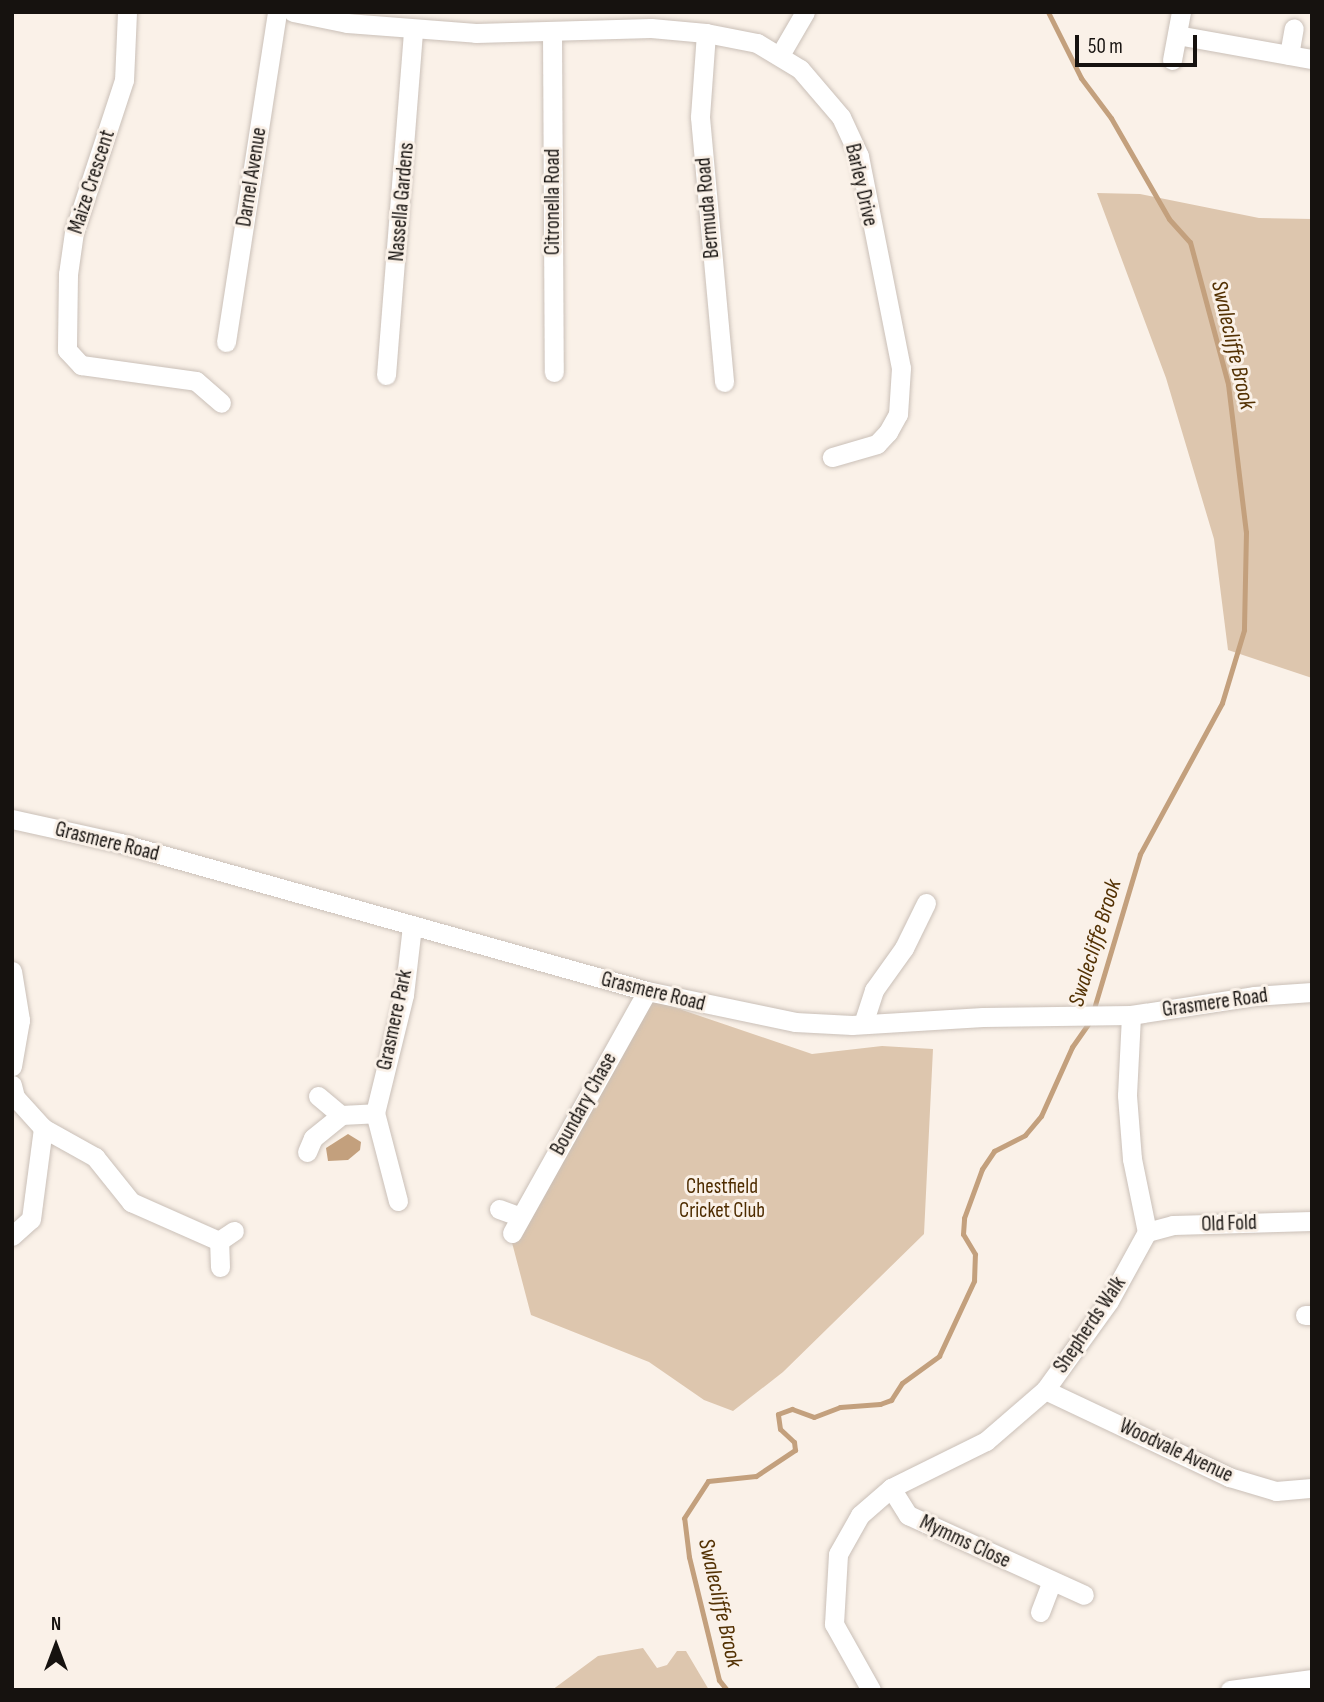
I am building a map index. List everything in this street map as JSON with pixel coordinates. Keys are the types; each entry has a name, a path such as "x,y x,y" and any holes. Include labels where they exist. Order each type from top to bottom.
{"street":[{"name":"Maize Crescent","path":"127,12 124,80 74,232 68,274 67,350 71,359 91,368 196,381 221,403"},
{"name":"Darnel Avenue","path":"226,342 277,12"},
{"name":"Barley Drive","path":"293,12 414,29 552,32 651,28 706,33 757,43 780,55 816,85 851,136 899,346 900,402 888,432 877,444 832,457"},
{"path":"780,55 805,12"},
{"path":"1172,60 1181,12"},
{"path":"1289,55 1294,28"},
{"name":"Nassella Gardens","path":"386,375 414,29"},
{"name":"Citronella Road","path":"552,32 554,372"},
{"name":"Bermuda Road","path":"706,33 700,117 724,382"},
{"path":"1177,35 1312,59"},
{"name":"Grasmere Road","path":"12,819 120,843 647,991 740,1014 795,1022 863,1024 1079,1014 1131,1015 1254,996 1312,992"},
{"path":"863,1024 874,990 904,948 926,903"},
{"name":"Grasmere Park","path":"398,1201 375,1113 404,995 412,926"},
{"path":"12,971 20,1020 12,1066"},
{"name":"Boundary Chase","path":"499,1209 517,1225 647,991"},
{"path":"1131,1015 1127,1095 1132,1159 1147,1232"},
{"path":"12,1084 15,1097 43,1128 95,1157 131,1202 226,1236 220,1267"},
{"path":"318,1096 341,1115"},
{"path":"307,1152 313,1138 341,1115 375,1113"},
{"path":"12,1236 31,1219 43,1128"},
{"name":"Old Fold","path":"1147,1232 1173,1226 1312,1221"},
{"name":"Shepherds Walk","path":"871,1690 834,1624 833,1584 838,1554 860,1515 891,1488 986,1441 1045,1390 1087,1336 1147,1232"},
{"name":"Woodvale Avenue","path":"1045,1390 1229,1477 1276,1491 1312,1488"},
{"name":"Mymms Close","path":"891,1488 908,1515 1084,1595"},
{"path":"1040,1612 1052,1581"},
{"path":"1230,1690 1312,1679"}],"green space":[{"path":"1097,193 1140,194 1259,218 1312,219 1312,678 1228,650 1214,539 1166,378"},
{"name":"Chestfield Cricket Club","path":"647,998 812,1054 882,1046 933,1049 924,1234 783,1372 733,1411 704,1400 649,1362 531,1315 510,1235"},
{"path":"643,1648 657,1668 667,1665 677,1651 686,1651 709,1690 552,1690 598,1656"}],"shaded area":[{"path":"348,1134 361,1142 360,1150 348,1160 328,1161 326,1148"}],"waterway":[{"name":"Swalecliffe Brook","path":"1048,12 1081,78 1111,118 1169,219 1190,242 1228,384 1246,532 1244,630 1222,703 1140,854 1093,1012"},
{"name":"Swalecliffe Brook","path":"727,1690 719,1680 689,1557 684,1518 708,1481 756,1476 795,1450 794,1442 780,1429 778,1414 792,1409 814,1417 840,1407 880,1404 891,1400 902,1383 939,1356 974,1281 975,1254 963,1234 964,1218 982,1169 994,1151 1025,1135 1041,1116 1072,1047 1090,1021"}]}
